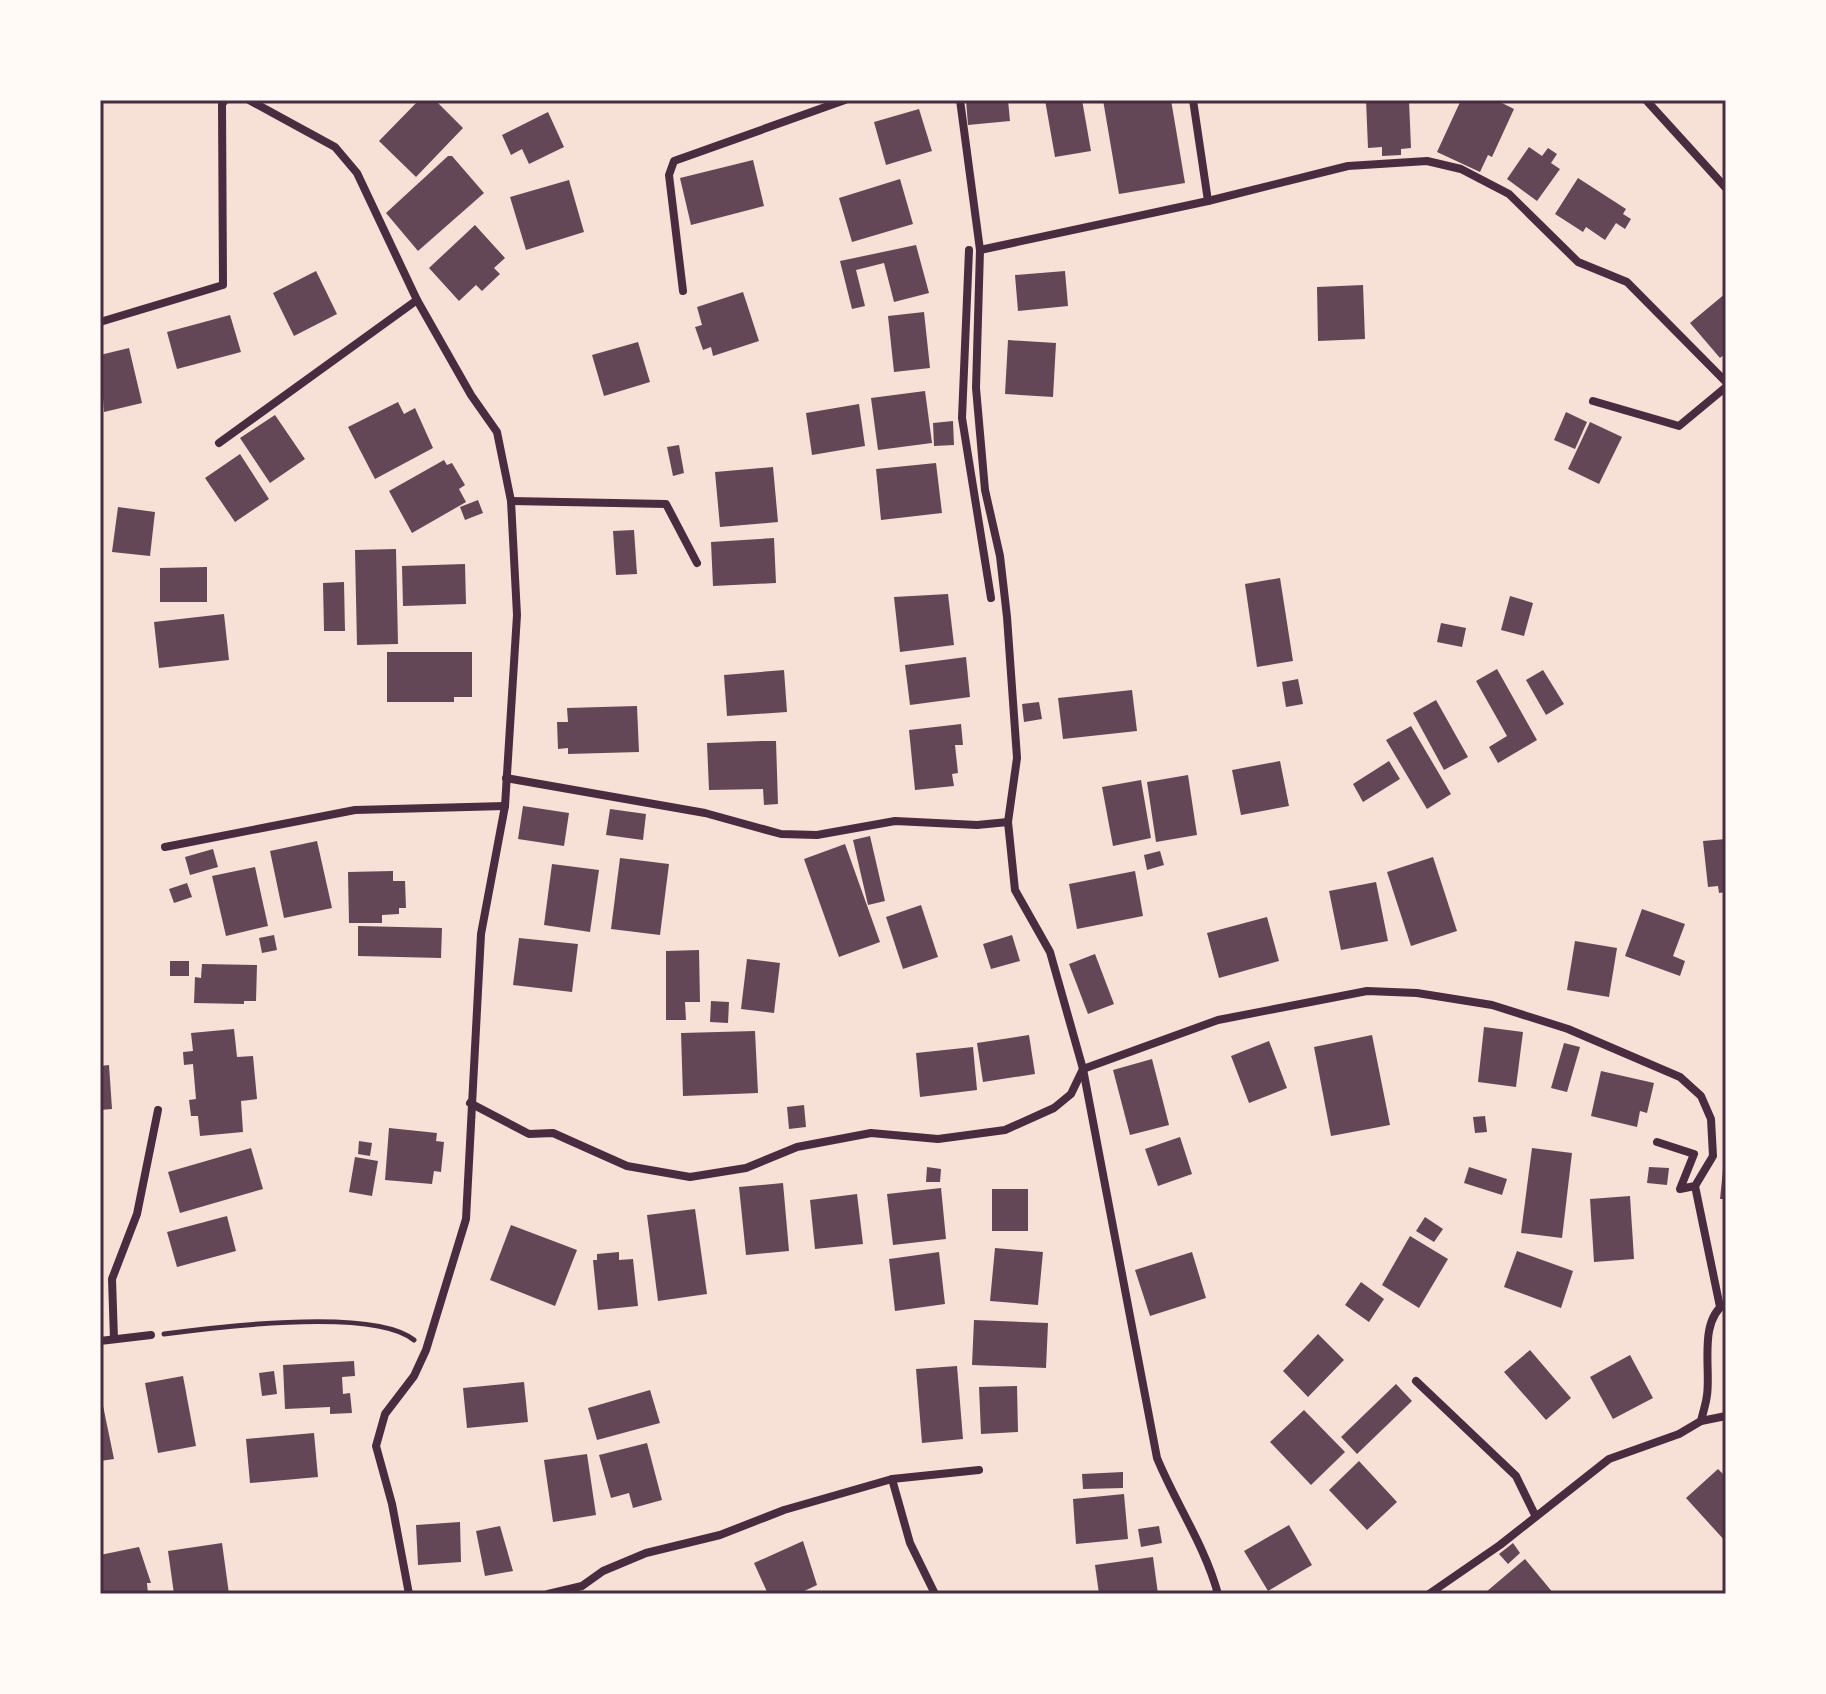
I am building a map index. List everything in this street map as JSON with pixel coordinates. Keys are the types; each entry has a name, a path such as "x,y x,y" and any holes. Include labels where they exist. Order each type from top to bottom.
{"street":[{"path":"100,322 223,285 222,104 225,100"},
{"path":"249,100 335,147 357,173 417,300 471,395 497,432 511,501 517,615 505,806 481,934 466,1219 426,1350 414,1376 385,1414 376,1446 392,1504 409,1594"},
{"path":"683,291 669,175 674,161 845,100"},
{"path":"960,100 980,250 976,388 985,490 1000,556 1007,617 1017,758 1008,822 1015,890 1050,952 1083,1069 1157,1458 1176,1504 1199,1542 1218,1594"},
{"path":"1193,100 1208,201"},
{"path":"1646,100 1726,188"},
{"path":"980,250 1208,201 1348,166 1427,161 1461,169 1509,194 1578,262 1627,282 1726,384 1679,426 1593,401"},
{"path":"969,250 962,418 991,598"},
{"path":"219,443 417,300"},
{"path":"511,501 666,504 697,563"},
{"path":"506,778 705,813 781,834 817,835 895,821 977,825 1008,822"},
{"path":"165,847 355,810 505,806"},
{"path":"470,1103 529,1134 553,1133 627,1166 690,1177 716,1175 746,1168 797,1147 871,1133 938,1139 1005,1130 1054,1108 1071,1094 1083,1069 1218,1020 1367,991 1417,993 1492,1005 1568,1029 1680,1077 1701,1096 1711,1119 1713,1156 1695,1186 1723,1305 1710,1335 1707,1395 1701,1421"},
{"path":"114,1339 112,1279 137,1214 158,1110"},
{"path":"1657,1142 1694,1154 1680,1189 1695,1186"},
{"path":"100,1341 151,1335"},
{"path":"1416,1381 1516,1476 1535,1515"},
{"path":"1429,1594 1500,1545 1609,1459 1679,1434 1701,1421 1726,1416"},
{"path":"548,1594 582,1586 603,1571 646,1553 720,1535 784,1510 892,1479 979,1470"},
{"path":"892,1479 910,1543 935,1594"}],"path":[{"path":"151,1335 256,1322 377,1326 403,1331 426,1350"}],"building":[{"path":"419,100 435,100 463,128 416,177 379,141"},
{"path":"966,100 1008,100 1010,121 968,125"},
{"path":"1045,100 1082,100 1091,151 1055,157"},
{"path":"1103,100 1171,100 1185,183 1119,194"},
{"path":"1366,100 1409,100 1411,148 1401,149 1401,155 1382,156 1382,147 1368,148"},
{"path":"1461,100 1496,100 1514,109 1492,157 1488,155 1480,172 1437,152"},
{"path":"919,109 932,151 886,165 874,122"},
{"path":"548,112 564,147 529,164 522,149 511,155 502,135"},
{"path":"1529,147 1542,156 1548,148 1557,154 1551,163 1560,169 1537,201 1507,179"},
{"path":"448,156 452,156 484,193 418,251 386,213"},
{"path":"753,160 764,206 691,225 680,178"},
{"path":"1578,178 1626,209 1623,214 1631,219 1625,229 1616,223 1605,240 1586,227 1583,232 1555,214"},
{"path":"900,179 913,224 852,242 839,198"},
{"path":"569,180 584,232 526,250 510,197"},
{"path":"475,225 505,258 494,268 500,274 482,291 476,285 459,301 429,268"},
{"path":"916,245 929,293 894,302 884,263 856,270 865,306 852,309 840,261"},
{"path":"316,271 337,314 294,336 273,293"},
{"path":"1065,271 1068,306 1018,311 1015,275"},
{"path":"1363,285 1365,339 1318,341 1317,287"},
{"path":"743,292 759,341 713,356 711,347 703,350 695,327 702,325 697,307"},
{"path":"1726,293 1726,353 1720,358 1690,323"},
{"path":"924,312 930,368 894,372 888,316"},
{"path":"230,315 241,352 177,369 167,332"},
{"path":"1008,340 1056,343 1053,397 1005,394"},
{"path":"638,342 650,382 604,396 592,355"},
{"path":"129,348 142,403 104,412 100,355"},
{"path":"925,391 932,443 878,450 871,398"},
{"path":"398,402 404,414 415,408 433,448 375,479 348,427"},
{"path":"859,404 865,446 812,455 806,413"},
{"path":"1566,412 1587,422 1575,449 1554,440"},
{"path":"275,415 305,459 270,483 240,438"},
{"path":"953,421 954,445 934,446 933,423"},
{"path":"1590,422 1622,437 1599,484 1568,469"},
{"path":"679,445 684,473 673,476 667,447"},
{"path":"240,454 269,499 235,522 205,478"},
{"path":"444,460 447,465 452,463 465,485 459,489 466,502 412,533 389,491"},
{"path":"936,463 942,513 881,520 876,469"},
{"path":"773,467 778,522 720,527 715,472"},
{"path":"478,500 483,513 465,520 460,507"},
{"path":"118,507 155,512 150,556 112,552"},
{"path":"634,530 637,574 616,575 613,531"},
{"path":"774,538 776,583 713,586 711,542"},
{"path":"396,549 398,644 357,645 355,550"},
{"path":"465,564 466,604 403,606 402,566"},
{"path":"207,567 207,602 160,602 160,568"},
{"path":"1280,578 1293,661 1257,667 1245,584"},
{"path":"344,582 345,631 324,631 323,583"},
{"path":"948,594 954,645 900,652 894,597"},
{"path":"1510,596 1533,603 1524,636 1501,630"},
{"path":"224,614 229,660 159,668 154,622"},
{"path":"1441,623 1466,628 1462,647 1437,642"},
{"path":"387,652 472,652 472,697 454,697 454,702 387,702"},
{"path":"966,657 970,697 910,705 905,665"},
{"path":"1497,669 1537,740 1498,763 1489,747 1507,736 1476,681"},
{"path":"784,670 787,712 727,716 724,675"},
{"path":"1543,670 1564,704 1546,715 1526,680"},
{"path":"1298,679 1303,704 1286,707 1282,682"},
{"path":"1132,690 1137,731 1063,739 1058,698"},
{"path":"1436,700 1468,757 1444,770 1413,713"},
{"path":"1039,702 1042,719 1024,722 1022,704"},
{"path":"637,706 639,752 568,754 568,748 558,749 557,722 568,722 567,708"},
{"path":"961,724 963,745 955,745 958,773 952,774 954,786 915,790 909,730"},
{"path":"1411,726 1451,794 1427,809 1386,740"},
{"path":"776,741 778,804 764,805 763,789 709,790 707,743"},
{"path":"1280,761 1289,806 1241,815 1232,770"},
{"path":"1389,761 1400,779 1363,802 1353,784"},
{"path":"1188,775 1197,835 1156,842 1147,782"},
{"path":"1141,780 1151,838 1113,846 1102,787"},
{"path":"523,806 569,813 564,846 518,839"},
{"path":"610,809 646,814 643,840 606,835"},
{"path":"870,836 885,901 868,905 853,840"},
{"path":"1726,839 1726,892 1719,893 1718,886 1708,887 1703,841"},
{"path":"317,841 332,908 284,918 270,851"},
{"path":"845,844 880,942 839,957 804,859"},
{"path":"213,849 218,867 190,875 185,857"},
{"path":"1160,851 1164,865 1147,870 1144,855"},
{"path":"1433,857 1457,931 1411,946 1387,872"},
{"path":"620,858 669,864 660,935 611,929"},
{"path":"552,864 599,870 590,932 544,925"},
{"path":"255,867 268,926 226,936 212,876"},
{"path":"393,871 393,881 405,881 406,908 399,908 399,914 382,915 382,923 349,923 348,872"},
{"path":"1135,871 1143,916 1077,929 1069,884"},
{"path":"1376,882 1388,941 1341,950 1329,891"},
{"path":"187,883 192,897 174,903 169,889"},
{"path":"921,905 938,957 903,969 886,917"},
{"path":"1642,909 1685,924 1673,956 1685,961 1680,976 1625,956"},
{"path":"1267,917 1279,961 1219,978 1207,933"},
{"path":"358,926 442,928 441,958 358,956"},
{"path":"274,935 277,950 262,953 259,938"},
{"path":"1012,935 1020,961 991,969 983,944"},
{"path":"519,938 578,944 572,992 513,985"},
{"path":"1575,941 1617,948 1609,997 1567,990"},
{"path":"699,950 700,1002 685,1002 686,1020 666,1020 666,951"},
{"path":"1095,954 1114,1004 1088,1014 1069,964"},
{"path":"747,959 780,963 774,1013 741,1009"},
{"path":"170,961 189,961 189,976 170,976"},
{"path":"202,964 257,965 256,1001 244,1001 244,1004 194,1003 195,977 201,978"},
{"path":"711,1001 729,1002 728,1023 710,1022"},
{"path":"1484,1027 1523,1032 1516,1087 1478,1082"},
{"path":"234,1029 237,1057 253,1056 257,1099 241,1101 243,1132 200,1136 198,1116 191,1116 189,1100 196,1099 193,1064 184,1065 183,1052 193,1051 191,1033"},
{"path":"755,1031 758,1093 683,1096 681,1033"},
{"path":"1029,1035 1035,1074 983,1082 977,1043"},
{"path":"1372,1035 1390,1125 1331,1136 1314,1047"},
{"path":"1269,1041 1287,1088 1249,1103 1231,1056"},
{"path":"1564,1043 1580,1047 1567,1092 1551,1088"},
{"path":"973,1047 977,1090 920,1097 916,1053"},
{"path":"1152,1059 1169,1125 1130,1135 1113,1070"},
{"path":"109,1065 112,1109 100,1110 100,1066"},
{"path":"1601,1071 1654,1083 1647,1113 1640,1111 1637,1127 1591,1116"},
{"path":"804,1105 806,1127 789,1129 787,1107"},
{"path":"1485,1116 1487,1132 1475,1133 1473,1117"},
{"path":"389,1128 437,1133 436,1141 444,1142 441,1172 434,1171 432,1184 385,1180"},
{"path":"1180,1137 1192,1174 1158,1186 1145,1149"},
{"path":"359,1141 372,1143 370,1156 358,1154"},
{"path":"251,1148 263,1189 180,1213 168,1172"},
{"path":"1532,1148 1572,1153 1562,1238 1521,1233"},
{"path":"355,1157 378,1161 372,1196 349,1192"},
{"path":"1724,1160 1726,1199 1720,1199"},
{"path":"927,1167 941,1169 940,1182 926,1182"},
{"path":"1469,1167 1507,1179 1502,1195 1464,1183"},
{"path":"1649,1167 1669,1168 1667,1185 1647,1183"},
{"path":"783,1183 789,1251 746,1255 739,1187"},
{"path":"941,1188 946,1239 893,1245 887,1194"},
{"path":"992,1189 1028,1189 1028,1231 992,1231"},
{"path":"857,1194 863,1244 815,1249 810,1200"},
{"path":"1630,1196 1634,1259 1594,1262 1590,1199"},
{"path":"695,1209 707,1294 658,1301 647,1215"},
{"path":"227,1216 236,1251 177,1267 167,1232"},
{"path":"1425,1217 1443,1229 1434,1242 1416,1231"},
{"path":"511,1225 577,1250 555,1306 490,1280"},
{"path":"1410,1236 1448,1259 1419,1308 1382,1285"},
{"path":"995,1248 1043,1252 1038,1305 990,1301"},
{"path":"1517,1251 1573,1271 1561,1308 1504,1287"},
{"path":"619,1252 619,1260 633,1259 638,1306 598,1310 593,1260 597,1260 597,1254"},
{"path":"939,1252 945,1304 895,1311 889,1259"},
{"path":"1192,1252 1206,1298 1150,1316 1135,1270"},
{"path":"1361,1282 1384,1299 1369,1322 1345,1305"},
{"path":"974,1320 1048,1323 1046,1368 972,1365"},
{"path":"1318,1334 1344,1360 1308,1397 1283,1371"},
{"path":"1530,1350 1571,1398 1546,1420 1504,1372"},
{"path":"1630,1355 1653,1398 1613,1419 1590,1377"},
{"path":"354,1361 355,1376 342,1377 343,1394 350,1393 352,1413 330,1414 330,1407 285,1409 283,1365"},
{"path":"957,1366 963,1439 922,1443 916,1369"},
{"path":"274,1371 277,1394 262,1396 259,1373"},
{"path":"183,1376 196,1446 158,1453 145,1383"},
{"path":"524,1382 528,1422 467,1428 463,1388"},
{"path":"1396,1384 1412,1401 1357,1454 1341,1437"},
{"path":"1017,1386 1018,1432 981,1434 979,1387"},
{"path":"650,1390 660,1423 597,1440 588,1408"},
{"path":"100,1391 114,1459 100,1461"},
{"path":"1304,1410 1345,1452 1311,1485 1270,1442"},
{"path":"314,1433 318,1477 250,1483 246,1439"},
{"path":"647,1443 662,1500 633,1508 629,1493 611,1498 599,1455"},
{"path":"587,1454 596,1515 553,1522 544,1460"},
{"path":"1359,1461 1397,1502 1367,1530 1329,1490"},
{"path":"1718,1469 1726,1477 1726,1542 1686,1498"},
{"path":"1123,1472 1123,1488 1083,1489 1082,1474"},
{"path":"1124,1494 1128,1539 1076,1544 1073,1499"},
{"path":"460,1522 461,1562 418,1565 416,1525"},
{"path":"1289,1525 1312,1565 1268,1591 1244,1551"},
{"path":"500,1526 513,1571 485,1576 476,1531"},
{"path":"1159,1526 1162,1543 1141,1547 1138,1529"},
{"path":"803,1541 817,1585 798,1594 768,1594 754,1563"},
{"path":"222,1543 229,1594 174,1594 168,1551"},
{"path":"1513,1543 1520,1553 1508,1564 1499,1554"},
{"path":"139,1547 151,1583 147,1583 148,1594 102,1594 100,1555"},
{"path":"1153,1557 1158,1594 1099,1594 1095,1565"},
{"path":"1525,1559 1554,1594 1486,1592"}]}
